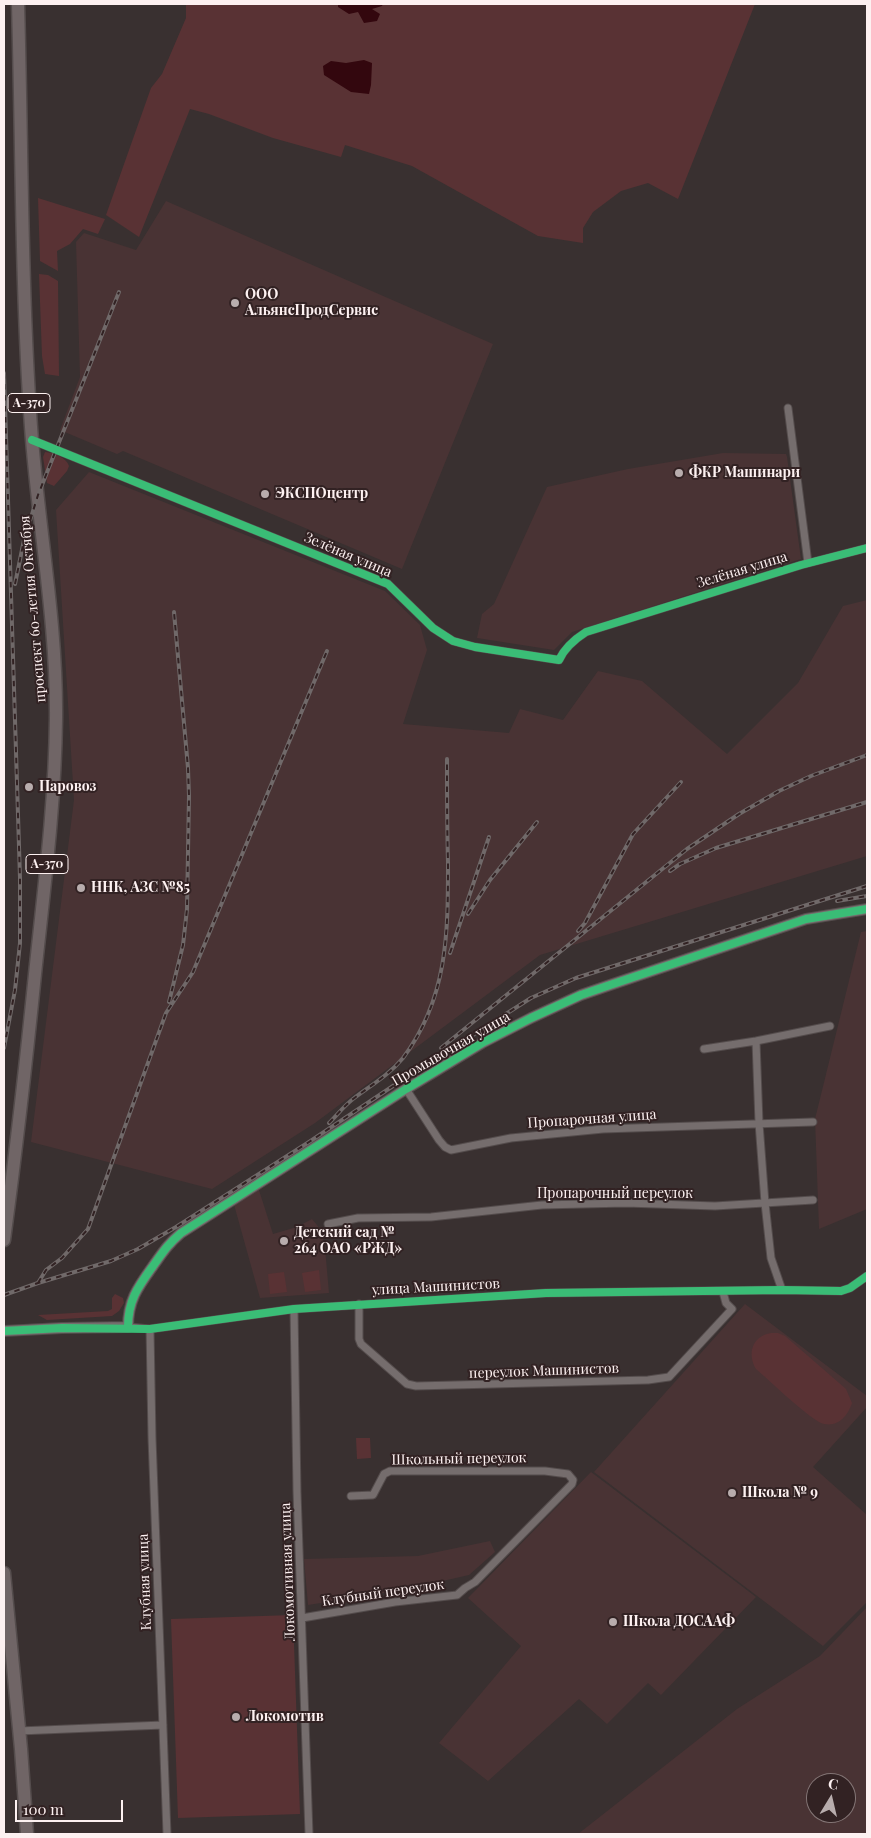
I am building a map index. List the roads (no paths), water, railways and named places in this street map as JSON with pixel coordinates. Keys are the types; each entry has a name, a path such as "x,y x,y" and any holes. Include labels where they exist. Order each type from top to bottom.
{"highway":[{"name":"проспект 60-летия Октября","path":"4,1240 26,1068 49,853 56,763 56,665 32,440 22,276 18,4"},
{"path":"4,1573 27,1834"}],"street":[{"path":"788,408 808,563"},
{"name":"Зелёная улица","path":"32,440 388,584 433,628 453,641 560,660 564,651 575,639 586,632 808,563 867,548"},
{"name":"Промывочная улица","path":"128,1328 128,1313 137,1287 165,1247 181,1233 406,1089 482,1043 581,995 806,919 867,909"},
{"path":"704,1049 830,1026"},
{"path":"756,1041 764,1203 771,1258 782,1290"},
{"name":"Пропарочная улица","path":"406,1089 439,1140 445,1147 451,1150 511,1138 603,1129 813,1122"},
{"name":"Пропарочный переулок","path":"328,1224 358,1218 431,1217 542,1205 715,1206 813,1200"},
{"name":"улица Машинистов","path":"4,1331 62,1328 150,1329 294,1308 546,1293 840,1291 850,1288 867,1276"},
{"name":"переулок Машинистов","path":"359,1304 358,1340 407,1384 416,1386 648,1380 669,1377 732,1310 726,1303 723,1292"},
{"name":"Локомотивная улица","path":"294,1308 294,1366 309,1834"},
{"name":"Клубная улица","path":"150,1329 167,1834"},
{"name":"Школьный переулок","path":"351,1496 373,1495 384,1474 390,1470 545,1471 568,1474 572,1478 572,1484"},
{"name":"Клубный переулок","path":"302,1618 376,1605 457,1594 475,1582 572,1484"},
{"path":"19,1731 163,1726"}],"railway":[{"path":"15,584 24,540 38,495 119,292"},
{"path":"4,373 20,878 20,943 15,990 4,1048"},
{"path":"169,1002 183,945 187,909 189,796 174,612"},
{"path":"38,1283 46,1270 62,1258 88,1229 166,1013 193,972 327,651"},
{"path":"519,985 687,849 739,814 779,791 811,776 867,755"},
{"path":"329,1123 350,1102 386,1075 403,1058 418,1035 429,1012 437,988 446,939 448,862 447,759"},
{"path":"578,931 585,923 633,834 681,782"},
{"path":"670,871 680,864 716,848 867,802"},
{"path":"468,914 490,880 537,822"},
{"path":"450,953 489,837"},
{"path":"4,1295 111,1261 138,1249 176,1227 531,998 576,978 867,886"},
{"path":"837,901 867,896"},
{"path":"441,1048 525,980"}],"place":[{"name":"ООО АльянсПродСервис","path":"235,303"},
{"name":"ФКР Машинари","path":"679,473"},
{"name":"ЭКСПОцентр","path":"265,494"},
{"name":"Паровоз","path":"29,787"},
{"name":"ННК, АЗС №85","path":"81,888"},
{"name":"Детский сад № 264 ОАО «РЖД»","path":"284,1241"},
{"name":"Школа № 9","path":"732,1493"},
{"name":"Школа ДОСААФ","path":"613,1622"},
{"name":"Локомотив","path":"236,1717"}]}
